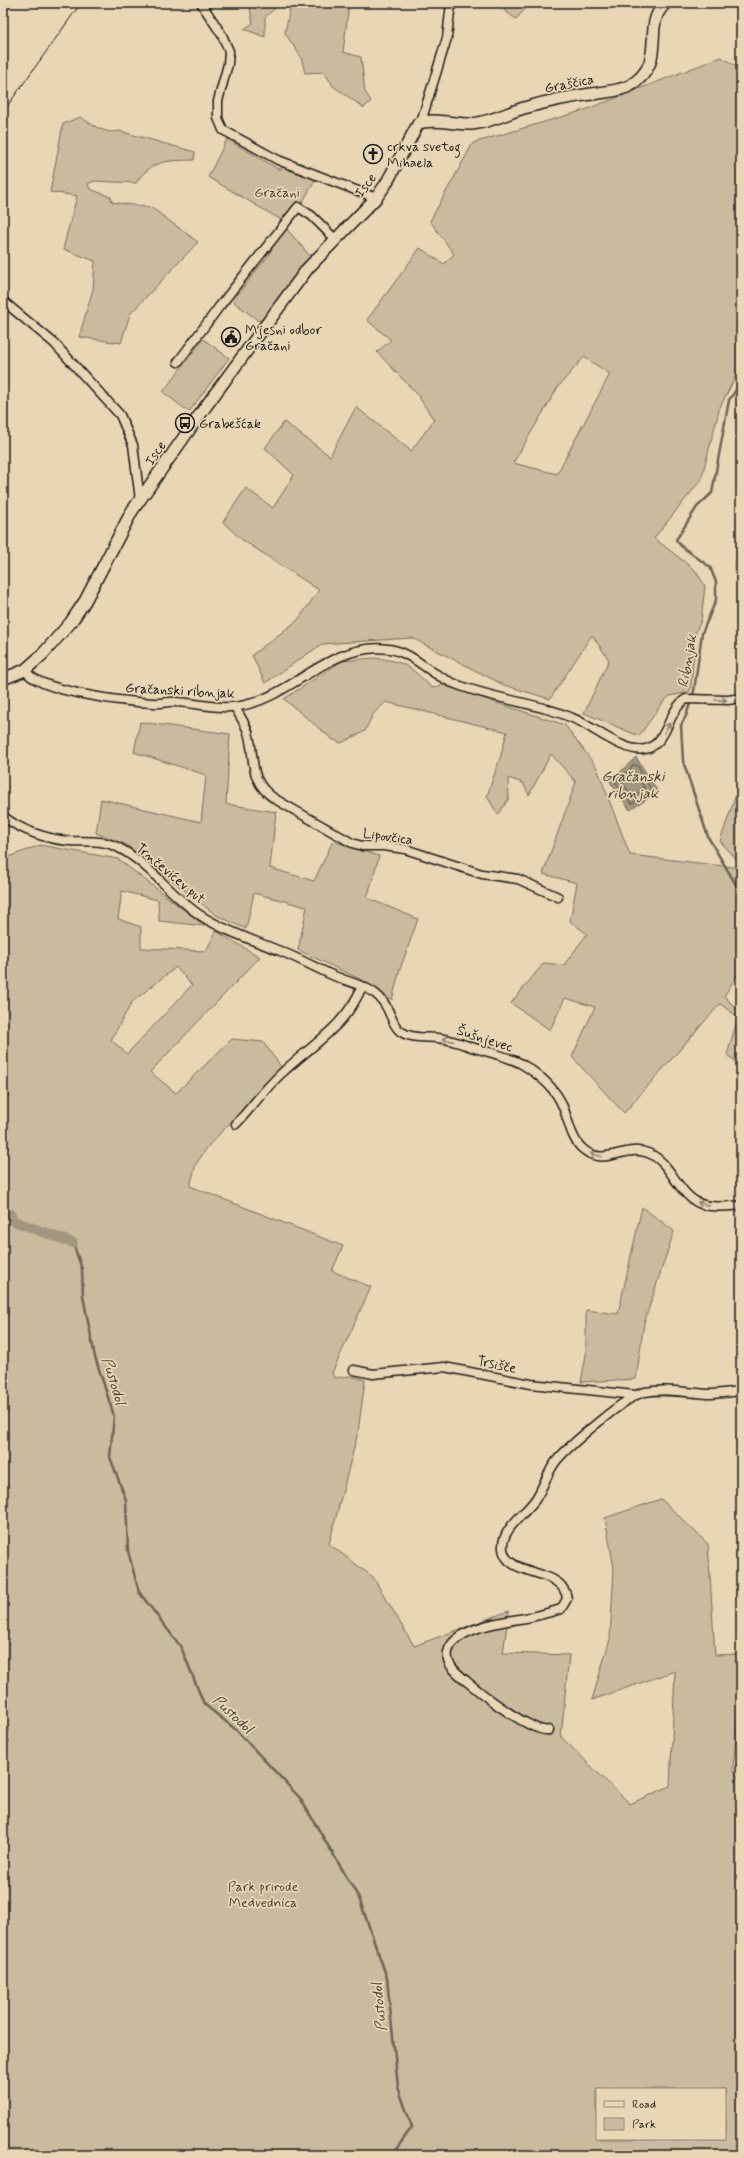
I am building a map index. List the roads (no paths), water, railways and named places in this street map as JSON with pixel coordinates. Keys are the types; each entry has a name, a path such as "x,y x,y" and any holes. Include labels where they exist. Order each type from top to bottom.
{"street":[{"path":"201,3 222,35 229,51 228,64 218,101 218,118 223,130 278,160 376,198"},
{"path":"421,122 446,38 451,3"},
{"name":"Graščica","path":"421,122 463,125 482,123 526,107 624,88 641,77 652,61 655,19 666,3"},
{"name":"Isce","path":"25,670 46,651 71,622 85,601 125,524 140,500 255,337 308,268 376,198 386,184 416,127 421,122"},
{"path":"178,362 222,303 298,207 312,216 335,239"},
{"path":"3,301 54,343 120,415 133,445 140,500"},
{"name":"Gračanski ribnjak","path":"25,670 33,679 40,683 103,697 156,704 174,702 235,707 256,702 346,654 369,649 392,649 401,651 438,676 454,683 481,692 542,706 580,722 623,746 641,750 651,747 659,739 678,706 686,699 728,700 741,698"},
{"path":"4,679 25,670"},
{"name":"Lipovčica","path":"235,707 248,732 257,782 265,792 275,799 352,843 362,846 384,846 405,849 482,874 518,879 558,897"},
{"name":"Trnčevićev put","path":"3,816 30,831 48,838 96,841 116,846 138,861 181,901 211,922 246,939 362,986"},
{"path":"236,1124 268,1086 340,1022 355,1002 362,986"},
{"name":"Šušnjevec","path":"362,986 373,992 384,1002 398,1030 402,1033 443,1039 501,1055 520,1063 537,1075 551,1088 561,1101 573,1136 584,1150 601,1158 630,1150 648,1153 663,1163 686,1193 698,1203 712,1206 741,1206"},
{"name":"Trsišče","path":"354,1370 373,1374 444,1367 537,1385 635,1395"},
{"path":"549,1730 540,1729 524,1722 478,1690 452,1668 448,1662 448,1651 454,1641 474,1629 554,1611 561,1609 564,1605 566,1594 561,1585 541,1574 521,1568 510,1560 503,1549 508,1530 536,1499 557,1460 592,1427 635,1395 657,1391 680,1390 709,1394 741,1391"}],"water":[{"name":"Gračanski ribnjak","path":"636,757 658,792 630,810 610,782"}],"waterway":[{"name":"Ribnjak","path":"741,383 729,400 712,493 697,507 676,540 681,546 710,567 716,582 716,600 702,633 694,691 686,716 681,725 683,761 708,837 741,893"},
{"name":"Pustodol","path":"3,1085 8,1095"},
{"path":"10,1214 14,1221 73,1243"},
{"name":"Pustodol","path":"73,1243 82,1269 83,1296 95,1357 114,1416 110,1457 126,1500 128,1551 139,1592 181,1647 204,1704 235,1729 300,1798 359,1898 387,1978 398,2087 412,2127 392,2155"}],"tram line":[{"path":"3,112 81,3"}],"place":[{"name":"crkva svetog Mihaela","path":"373,154"},
{"name":"Mjesni odbor Gračani","path":"231,337"},
{"name":"Grabešćak","path":"185,423"}],"park label":[{"name":"Gračani","path":"277,192"},
{"name":"Park prirode Medvednica","path":"263,1894"}]}
